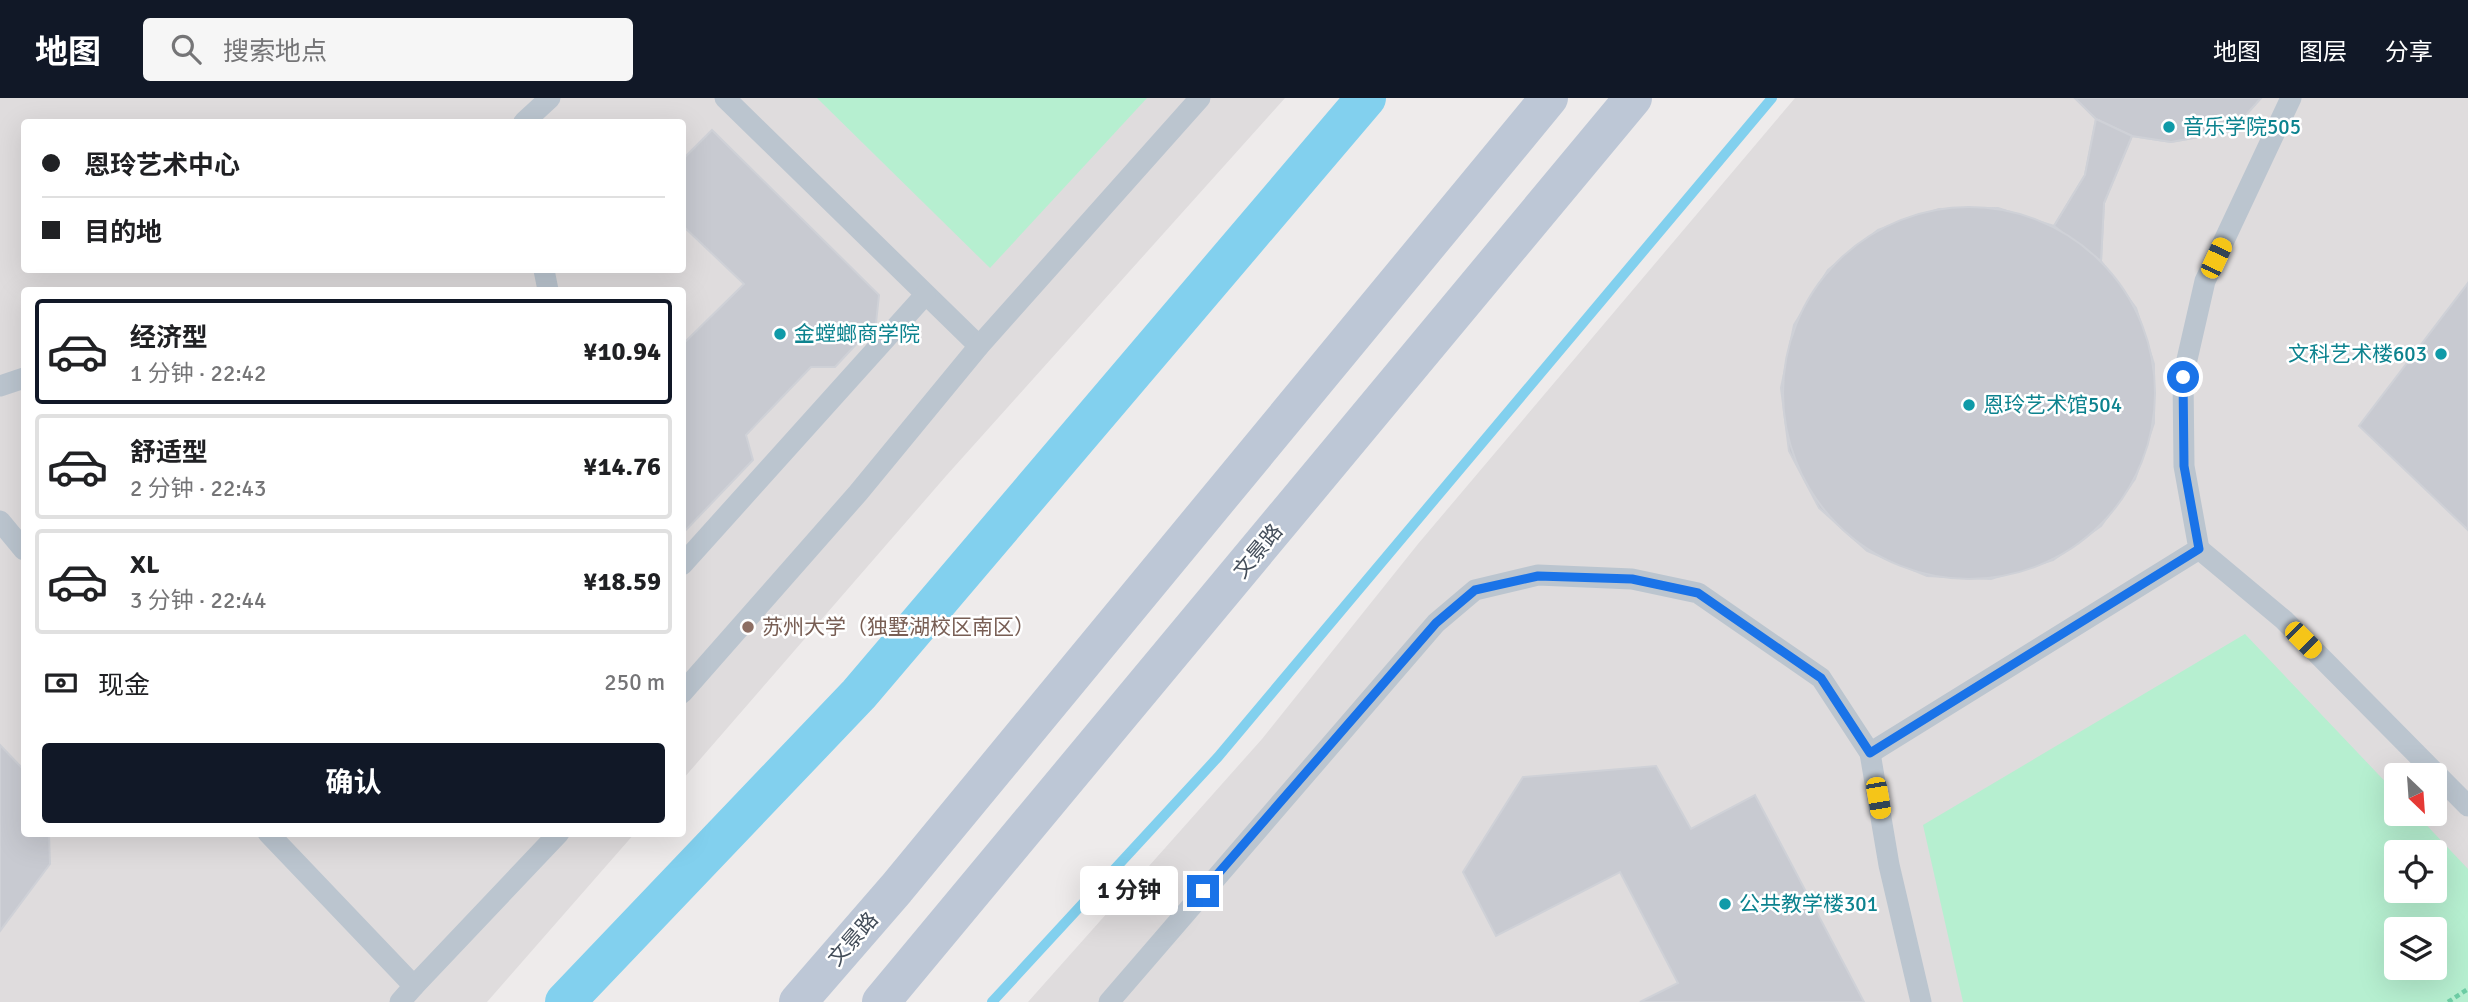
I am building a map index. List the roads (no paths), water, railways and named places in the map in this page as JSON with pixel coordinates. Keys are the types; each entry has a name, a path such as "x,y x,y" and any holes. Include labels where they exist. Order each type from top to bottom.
{"main road":[{"name":"文景路","path":"798,1002 896,890 1549,98"},
{"name":"文景路","path":"881,1002 1633,98"}],"lane":[{"path":"527,119 550,98"},
{"path":"725,98 979,346"},
{"path":"686,688 858,493 979,346 1200,98"},
{"path":"2291,98 2205,281 2183,377 2184,466 2199,549 2284,620 2468,806"},
{"path":"686,561 925,295"},
{"path":"0,386 21,379"},
{"path":"0,521 21,546"},
{"path":"1870,753 2199,549"},
{"path":"1109,1002 1436,623 1475,590 1538,576 1632,579 1698,593 1821,678 1870,753 1889,865 1921,1002"},
{"path":"271,837 407,994 555,837"}],"waterway":[{"path":"565,1002 859,694 1366,98"},
{"path":"992,1002 1218,757 1772,98"}],"place":[{"name":"音乐学院505","path":"2169,127"},
{"name":"金螳螂商学院","path":"780,334"},
{"name":"文科艺术楼603","path":"2441,354"},
{"name":"恩玲艺术馆504","path":"1969,405"},
{"name":"苏州大学（独墅湖校区南区）","path":"748,627"},
{"name":"公共教学楼301","path":"1725,904"}]}
